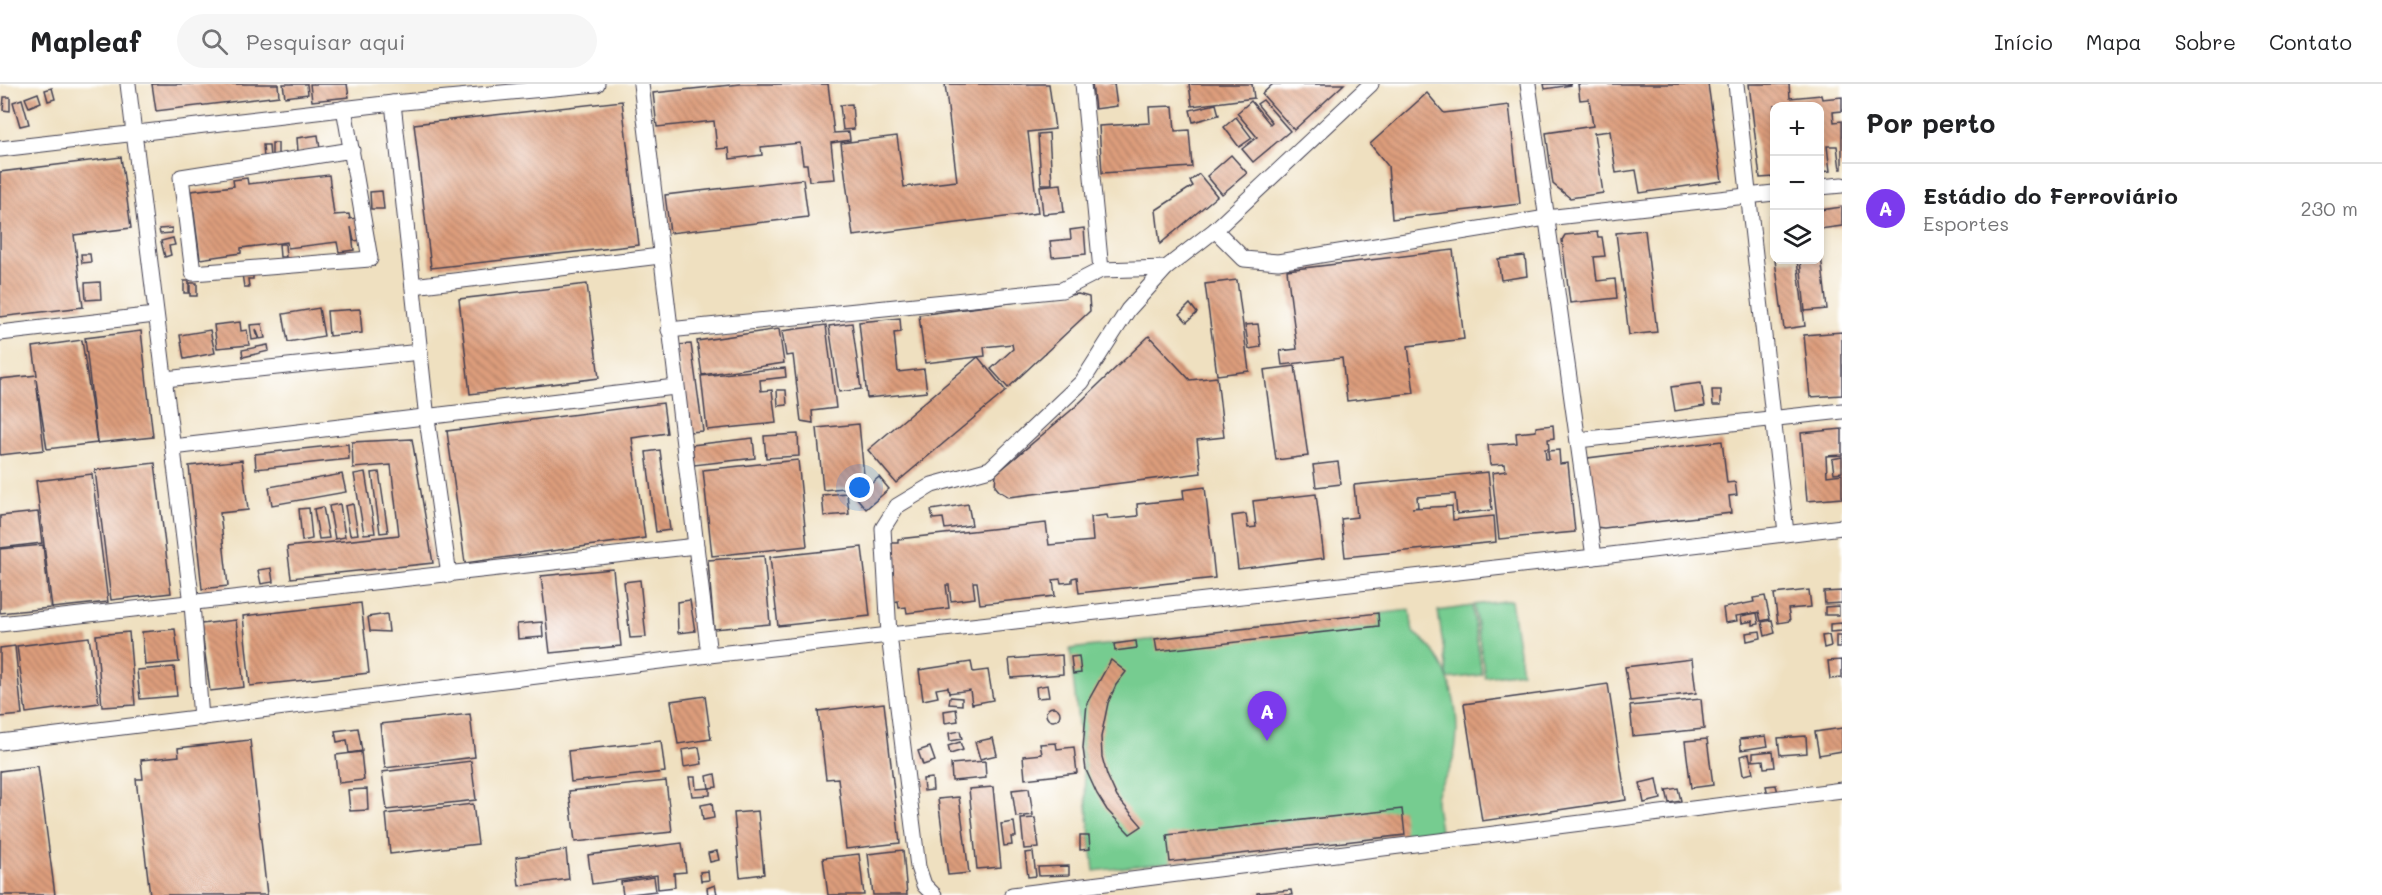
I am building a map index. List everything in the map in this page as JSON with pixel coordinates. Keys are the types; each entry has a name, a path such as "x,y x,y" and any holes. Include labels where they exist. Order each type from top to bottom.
{"street":[{"path":"128,84 192,604 201,718"},
{"path":"0,149 344,108 597,84"},
{"path":"641,84 675,387 709,655"},
{"path":"1083,84 1101,270"},
{"path":"934,895 924,885 918,867 890,635 884,528 897,506 932,485 990,469 1082,382 1128,310 1166,268 1215,230 1371,84"},
{"path":"1528,84 1594,557"},
{"path":"1736,84 1786,532"},
{"path":"393,103 427,419 449,575"},
{"path":"344,108 352,150 370,259 193,273 181,177 352,150"},
{"path":"1824,187 1842,185"},
{"path":"1215,230 1244,258 1270,262 1546,218 1770,193"},
{"path":"413,286 660,256"},
{"path":"669,330 1062,290 1101,270 1166,268"},
{"path":"0,333 156,315"},
{"path":"165,380 420,352"},
{"path":"173,447 427,419 675,387"},
{"path":"1578,440 1842,411"},
{"path":"0,742 709,655 1594,557 1842,526"},
{"path":"0,624 696,546"},
{"path":"1012,895 1842,790"}],"green space":[{"path":"1511,600 1522,672 1485,677 1474,605"},
{"path":"1472,606 1482,675 1448,679 1438,611"},
{"path":"1410,610 1413,632 1438,658 1452,693 1456,712 1457,731 1451,766 1436,795 1440,831 1094,871 1070,649"}],"building":[{"path":"152,84 278,84 279,96 156,111"},
{"path":"283,84 307,84 308,94 285,97"},
{"path":"310,84 347,84 349,97 312,101"},
{"path":"741,84 828,84 834,133 849,132 850,140 831,143 835,179 809,181 807,164 803,164 800,143 761,147 762,155 730,159 729,148 717,149 714,121 657,127 653,93"},
{"path":"945,84 1049,84 1055,129 1028,132 1038,213 853,236 841,143 897,136 904,187 957,181"},
{"path":"1092,84 1114,84 1117,106 1095,109"},
{"path":"1189,84 1252,84 1254,98 1192,106"},
{"path":"1273,84 1344,84 1294,130 1262,94"},
{"path":"1544,84 1571,84 1571,85 1545,89"},
{"path":"1578,84 1708,84 1722,181 1640,193 1636,170 1616,173 1610,131 1594,133 1603,193 1570,198 1553,184 1546,133 1593,126 1589,99 1580,100"},
{"path":"1749,84 1789,84 1790,98 1821,95 1822,99 1842,97 1842,111 1833,112 1834,122 1842,121 1842,169 1840,169 1837,146 1827,146 1830,171 1824,172 1824,102 1770,102 1770,177 1760,178"},
{"path":"52,88 55,99 48,101 45,90"},
{"path":"38,93 41,102 29,107 25,98"},
{"path":"1427,93 1444,113 1509,105 1520,204 1392,219 1388,166 1370,144"},
{"path":"4,97 10,97 10,111 3,110"},
{"path":"22,99 29,124 20,126 13,102"},
{"path":"1263,100 1290,131 1253,162 1242,149 1257,137 1237,113 1251,101 1270,124 1272,122 1257,104"},
{"path":"622,101 639,245 431,268 414,124"},
{"path":"852,104 854,129 843,130 840,105"},
{"path":"1216,104 1219,115 1193,122 1190,110"},
{"path":"1173,106 1175,131 1189,130 1192,167 1102,173 1099,126 1150,123 1149,107"},
{"path":"1236,117 1252,138 1239,147 1224,127"},
{"path":"1049,133 1052,184 1041,184 1038,134"},
{"path":"318,135 320,149 298,152 297,138"},
{"path":"272,143 278,143 278,156 272,156"},
{"path":"263,145 269,145 270,158 264,159"},
{"path":"1231,155 1247,173 1222,194 1207,176"},
{"path":"121,157 131,228 74,235 83,307 0,317 0,172"},
{"path":"1199,174 1217,196 1160,244 1156,210 1193,186 1190,181"},
{"path":"329,175 334,215 349,214 350,219 357,218 361,240 354,241 351,227 354,250 339,252 337,242 288,248 287,242 241,248 241,253 200,259 191,191 234,186 233,180 247,178 248,184"},
{"path":"803,179 808,217 670,233 665,195"},
{"path":"1061,184 1064,212 1043,214 1040,186"},
{"path":"382,191 384,209 371,209 370,192"},
{"path":"1842,207 1842,226 1824,228 1824,209"},
{"path":"172,228 172,233 160,234 159,229"},
{"path":"1084,228 1086,254 1052,257 1050,241 1071,239 1070,230"},
{"path":"1645,230 1657,332 1629,335 1616,233"},
{"path":"1597,232 1598,237 1602,237 1605,256 1594,257 1597,281 1615,279 1617,298 1570,303 1562,240 1565,235"},
{"path":"173,238 175,245 169,246 171,255 165,257 161,241"},
{"path":"279,244 285,244 286,257 280,257"},
{"path":"1453,250 1464,339 1408,346 1414,393 1347,401 1342,358 1282,365 1280,351 1297,349 1287,270"},
{"path":"81,254 90,254 91,262 82,263"},
{"path":"1525,256 1527,276 1501,280 1498,259"},
{"path":"1776,264 1797,264 1805,326 1784,329"},
{"path":"1800,264 1822,264 1827,309 1805,311"},
{"path":"253,273 253,279 248,279 249,287 244,287 242,274"},
{"path":"1237,280 1249,371 1217,375 1205,284"},
{"path":"184,281 189,281 189,293 184,293"},
{"path":"100,282 101,299 86,300 85,283"},
{"path":"190,283 197,283 197,296 190,296"},
{"path":"587,284 599,378 470,394 459,299"},
{"path":"1078,294 1089,297 1090,311 1008,388 991,369 1013,349 1012,344 984,347 985,356 925,363 919,315"},
{"path":"1190,304 1197,313 1187,322 1180,314"},
{"path":"319,308 324,336 288,342 283,314"},
{"path":"360,309 362,333 329,336 327,311"},
{"path":"900,318 901,332 894,333 898,372 924,369 927,392 867,398 859,322"},
{"path":"240,322 241,331 247,330 249,345 217,348 214,325"},
{"path":"852,323 861,389 839,392 829,326"},
{"path":"262,324 265,338 260,339 256,329 258,339 252,340 250,325"},
{"path":"1258,324 1261,347 1249,349 1245,325"},
{"path":"826,325 836,408 812,411 813,423 801,421 793,355 786,356 782,331"},
{"path":"779,329 784,363 702,375 697,341"},
{"path":"210,330 215,353 184,359 180,335"},
{"path":"141,331 153,437 97,443 85,338"},
{"path":"1842,332 1842,395 1810,397 1804,335"},
{"path":"1149,336 1190,380 1217,377 1224,437 1197,440 1201,473 1009,497 999,491 995,486 996,474 1075,407"},
{"path":"82,340 97,443 47,449 36,379 44,450 0,455 0,379 37,375 33,347"},
{"path":"691,344 703,431 688,432 677,345"},
{"path":"268,345 269,351 243,357 242,350"},
{"path":"978,357 1006,391 896,483 868,450"},
{"path":"1295,366 1308,456 1276,460 1264,370"},
{"path":"785,368 786,377 760,380 761,391 772,390 776,423 707,430 701,376"},
{"path":"1701,383 1705,406 1675,411 1671,387"},
{"path":"777,390 786,390 787,405 778,406"},
{"path":"1712,390 1721,390 1721,405 1713,405"},
{"path":"663,403 667,433 632,438 645,538 465,563 447,431"},
{"path":"859,424 865,486 823,490 817,428"},
{"path":"1553,425 1554,438 1548,439 1549,449 1545,449 1546,459 1549,459 1548,451 1559,450 1560,464 1568,463 1575,532 1499,539 1492,473 1506,471 1505,464 1490,465 1488,445 1517,443 1516,433 1536,431 1536,427"},
{"path":"1842,429 1842,455 1826,456 1827,476 1842,474 1842,498 1807,501 1801,433"},
{"path":"798,434 799,456 766,458 764,436"},
{"path":"753,438 755,458 694,465 692,445"},
{"path":"412,439 433,563 291,578 287,547 399,535 391,465 353,468 352,442"},
{"path":"1722,441 1727,483 1735,482 1737,495 1729,496 1731,513 1604,528 1595,527 1588,458"},
{"path":"348,444 349,459 256,469 255,454"},
{"path":"660,450 670,530 656,532 646,452"},
{"path":"1842,457 1842,472 1834,473 1832,459"},
{"path":"242,460 248,510 220,513 228,586 202,589 189,466"},
{"path":"798,460 807,546 712,556 703,470"},
{"path":"1338,462 1341,484 1316,487 1313,465"},
{"path":"155,463 171,593 111,600 95,470"},
{"path":"365,472 375,533 364,534 354,474"},
{"path":"379,472 388,532 380,533 372,473"},
{"path":"1488,472 1492,510 1457,514 1455,494 1417,497 1418,507 1412,508 1452,506 1453,520 1494,516 1496,542 1345,557 1341,519 1357,517 1354,485"},
{"path":"92,474 108,602 52,608 36,481"},
{"path":"342,474 346,492 272,505 269,487"},
{"path":"879,477 889,489 866,509 856,497"},
{"path":"1205,487 1215,578 1079,593 1077,577 1072,578 1072,582 1061,583 1060,579 1053,580 1055,596 980,604 977,582 973,582 975,598 951,601 949,585 946,585 949,608 907,613 906,607 899,608 898,601 894,602 888,551 892,550 892,543 898,543 898,539 1046,523 1049,545 1093,541 1091,517 1107,515 1108,519 1138,516 1137,504 1184,499 1183,490"},
{"path":"847,493 849,514 824,516 822,495"},
{"path":"1316,494 1324,558 1238,569 1232,516 1246,514 1248,528 1256,527 1253,501"},
{"path":"340,504 345,537 335,539 329,506"},
{"path":"353,504 358,534 350,535 345,506"},
{"path":"968,504 972,525 945,529 943,518 933,519 931,510"},
{"path":"323,507 329,538 319,539 314,509"},
{"path":"309,508 312,539 302,541 299,509"},
{"path":"38,512 42,543 0,548 0,516"},
{"path":"43,545 50,608 0,613 0,549"},
{"path":"862,547 870,616 778,626 770,557"},
{"path":"764,556 770,624 714,629 708,560"},
{"path":"271,568 273,582 261,584 258,570"},
{"path":"613,569 621,646 550,653 541,576"},
{"path":"640,580 646,637 630,638 624,582"},
{"path":"1809,590 1811,607 1788,609 1790,621 1778,623 1774,594"},
{"path":"1842,591 1842,603 1825,604 1824,592"},
{"path":"1765,596 1770,619 1761,621 1759,612 1736,616 1737,621 1725,623 1723,608 1754,602 1753,598"},
{"path":"690,600 695,631 678,633 677,602"},
{"path":"361,603 369,673 250,686 243,616"},
{"path":"1839,606 1839,615 1825,615 1825,607"},
{"path":"1378,613 1379,626 1157,651 1155,639"},
{"path":"1757,613 1759,624 1753,625 1753,621 1742,623 1741,616"},
{"path":"387,614 389,632 370,631 368,617"},
{"path":"236,620 244,687 210,691 201,624"},
{"path":"1772,620 1775,633 1765,636 1762,622"},
{"path":"542,622 543,637 518,639 517,624"},
{"path":"1842,623 1842,631 1830,632 1830,624"},
{"path":"175,629 179,662 145,665 142,632"},
{"path":"1760,631 1761,638 1747,641 1746,633"},
{"path":"129,632 135,705 102,707 96,635"},
{"path":"1829,635 1831,646 1824,648 1822,636"},
{"path":"1836,635 1842,635 1840,648 1836,648"},
{"path":"89,637 99,703 26,713 17,646"},
{"path":"1136,641 1137,648 1115,651 1114,644"},
{"path":"15,646 22,715 0,717 0,648"},
{"path":"1062,655 1063,674 1011,678 1009,659"},
{"path":"1079,656 1081,673 1073,674 1071,657"},
{"path":"1692,659 1696,693 1630,701 1625,667"},
{"path":"1111,660 1126,672 1116,685 1108,703 1101,737 1102,757 1117,797 1142,826 1130,834 1107,810 1097,794 1086,770 1083,748 1087,703"},
{"path":"1842,660 1842,678 1830,679 1828,661"},
{"path":"971,662 973,672 988,670 993,700 972,704 970,690 949,693 948,687 936,689 938,697 923,700 919,670"},
{"path":"174,667 177,696 140,699 137,670"},
{"path":"1608,684 1626,800 1482,821 1464,704"},
{"path":"1047,685 1049,697 1037,698 1036,687"},
{"path":"705,696 711,739 678,744 671,701"},
{"path":"950,697 962,698 962,705 949,704"},
{"path":"1701,699 1704,729 1633,736 1630,706"},
{"path":"884,703 900,843 846,849 838,778 826,779 818,711"},
{"path":"1050,707 1056,707 1060,714 1056,721 1050,721 1046,717 1046,711"},
{"path":"956,709 958,721 945,723 944,711"},
{"path":"470,714 475,757 385,768 380,724"},
{"path":"358,728 362,751 349,753 347,740 337,742 335,731"},
{"path":"1842,728 1842,751 1819,755 1815,732"},
{"path":"960,731 962,739 950,741 949,733"},
{"path":"1766,736 1768,746 1741,750 1740,739"},
{"path":"1806,736 1807,753 1780,755 1778,738"},
{"path":"993,738 997,755 980,759 975,742"},
{"path":"1707,739 1713,785 1691,788 1685,741"},
{"path":"250,740 267,895 150,895 136,779 143,779 141,760 179,756 178,748"},
{"path":"661,741 665,772 571,782 568,751"},
{"path":"960,742 963,750 950,754 948,746"},
{"path":"1056,743 1057,749 1074,747 1077,773 1025,779 1023,756 1042,754 1040,744"},
{"path":"699,747 702,764 684,767 682,750"},
{"path":"930,747 935,761 923,765 918,751"},
{"path":"1773,751 1775,767 1764,768 1763,760 1753,761 1753,753"},
{"path":"361,752 364,780 339,783 336,755"},
{"path":"1749,754 1753,773 1743,775 1740,756"},
{"path":"471,761 476,800 387,810 382,772"},
{"path":"985,761 986,778 952,781 951,764"},
{"path":"38,766 55,895 0,895 0,771"},
{"path":"715,774 717,787 709,788 707,776"},
{"path":"689,777 695,777 696,789 710,788 710,795 692,796"},
{"path":"932,778 933,790 924,791 923,779"},
{"path":"1657,779 1661,799 1644,803 1640,783"},
{"path":"666,781 672,832 575,842 569,791"},
{"path":"1776,785 1778,793 1768,795 1766,786"},
{"path":"993,787 1001,867 977,869 969,789"},
{"path":"1029,788 1033,815 1016,817 1012,790"},
{"path":"1678,788 1681,801 1669,803 1666,790"},
{"path":"367,789 368,810 350,811 348,790"},
{"path":"959,797 969,873 948,875 938,799"},
{"path":"712,803 714,818 703,820 701,805"},
{"path":"473,804 478,844 390,854 386,814"},
{"path":"1402,809 1405,835 1170,862 1167,835"},
{"path":"758,811 764,874 740,877 734,813"},
{"path":"1035,818 1039,848 1024,849 1021,819"},
{"path":"1014,822 1016,837 1011,837 1012,845 1004,846 1001,824"},
{"path":"1080,836 1089,836 1090,849 1080,850"},
{"path":"682,843 686,872 674,873 675,887 658,889 657,875 592,884 588,855"},
{"path":"566,850 569,879 519,886 516,857"},
{"path":"903,850 907,895 873,895 868,854"},
{"path":"717,851 719,860 710,862 708,853"},
{"path":"1033,852 1036,876 1028,877 1025,853"},
{"path":"859,854 864,895 828,895 823,858"},
{"path":"1069,866 1069,875 1039,876 1038,867"},
{"path":"708,871 709,880 701,881 700,872"},
{"path":"654,877 656,891 623,895 621,882"},
{"path":"715,885 717,894 708,895 707,888"},
{"path":"1291,890 1292,895 1257,895 1257,893"}],"place":[{"name":"Estádio do Ferroviário","path":"1267,741"}]}
